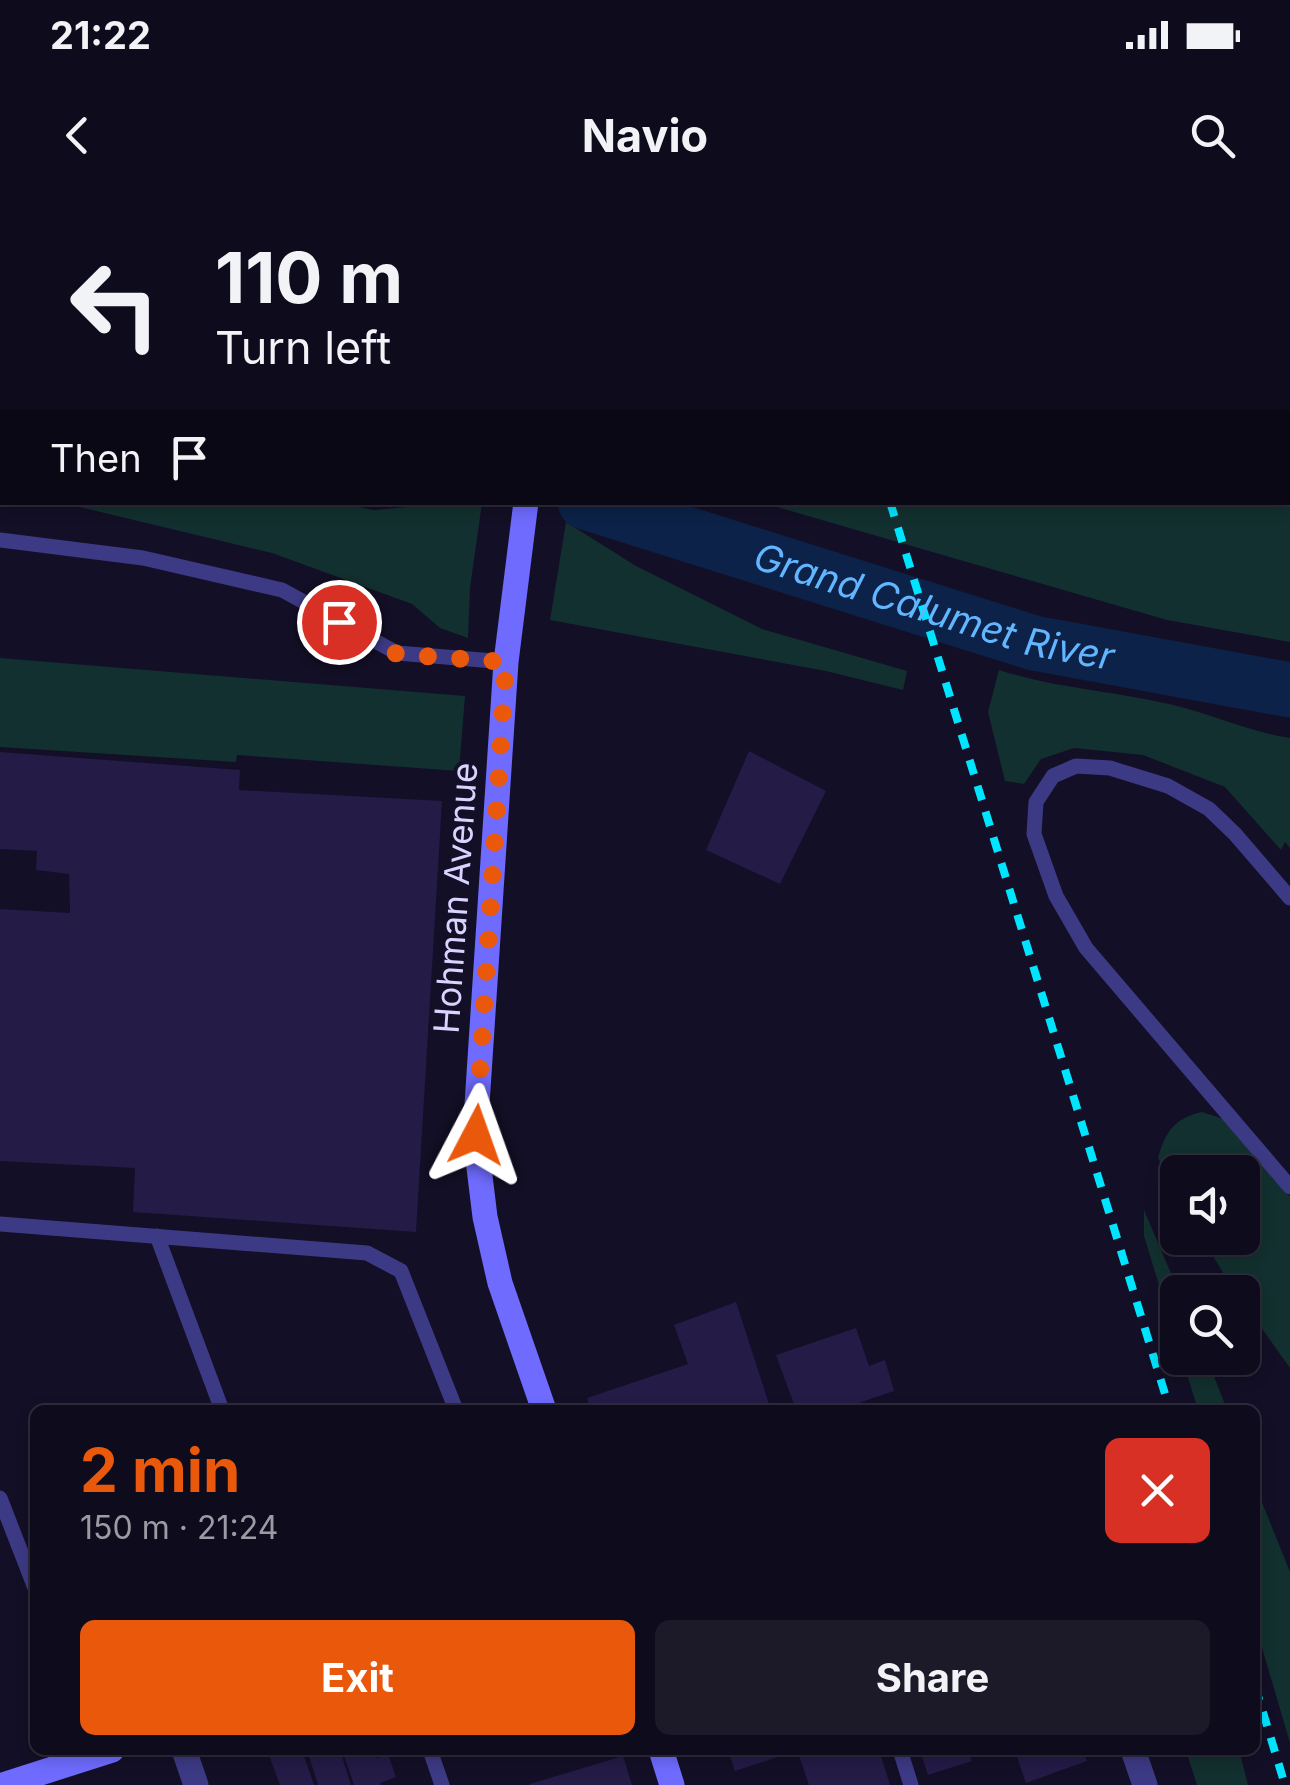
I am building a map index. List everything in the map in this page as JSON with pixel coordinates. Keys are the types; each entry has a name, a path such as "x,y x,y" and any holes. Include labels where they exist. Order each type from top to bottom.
{"main road":[{"name":"Hohman Avenue","path":"526,505 506,662 476,1135 486,1218 500,1283 542,1405"},
{"path":"3,1785 93,1755"},
{"path":"662,1755 672,1785"}],"street":[{"path":"186,1755 196,1785"},
{"path":"1136,1755 1146,1785"}],"lane":[{"path":"0,540 144,558 282,590 397,654 506,662"},
{"path":"1290,898 1209,809 1168,786 1110,768 1076,766 1053,776 1036,802 1034,834 1056,896 1086,948 1290,1187"},
{"path":"0,1224 367,1253 401,1271 454,1405"},
{"path":"157,1236 220,1405"},
{"path":"0,1498 30,1575"},
{"path":"432,1755 442,1785"},
{"path":"902,1755 911,1785"}],"green space":[{"path":"71,505 349,505 374,510 482,505 470,588 468,638 440,628 412,604 272,553"},
{"path":"770,505 1290,505 1290,642 1167,620"},
{"path":"566,522 636,566 762,629 907,671 903,690 826,671 550,620"},
{"path":"0,658 465,696 459,771 237,755 236,762 0,747"},
{"path":"999,670 1169,704 1290,738 1290,848 1285,842 1281,850 1225,787 1143,755 1074,748 1041,759 1024,784 1005,781 988,712"},
{"path":"1202,1112 1230,1121 1257,1155 1160,1155 1160,1162 1158,1158 1164,1141 1184,1118"},
{"path":"1260,1159 1290,1197 1290,1368 1260,1326 1260,1275 1225,1275 1212,1255 1260,1255"},
{"path":"1144,1210 1172,1275 1160,1275 1160,1288 1144,1236"},
{"path":"1187,1375 1214,1375 1225,1405 1196,1405"},
{"path":"1260,1497 1290,1572 1290,1743 1260,1641"},
{"path":"1188,1755 1240,1755 1248,1785 1197,1785"}],"building":[{"path":"749,751 826,791 780,884 706,850"},
{"path":"0,752 240,770 239,790 442,801 416,1232 133,1212 135,1168 0,1161 0,909 70,913 69,874 36,870 37,851 0,849"},
{"path":"736,1302 769,1405 589,1405 587,1398 688,1364 674,1325"},
{"path":"856,1328 869,1366 885,1360 894,1391 853,1405 794,1405 776,1355"},
{"path":"269,1755 304,1755 314,1785 280,1785"},
{"path":"309,1755 342,1755 351,1785 318,1785"},
{"path":"344,1755 377,1758 388,1755 396,1777 381,1785 354,1785"},
{"path":"730,1755 784,1755 735,1771"},
{"path":"799,1755 881,1755 890,1785 809,1785"},
{"path":"922,1755 970,1755 972,1761 928,1775"},
{"path":"1016,1755 1085,1755 1087,1761 1026,1783"},
{"path":"623,1756 632,1785 530,1785 530,1784"}],"waterway":[{"name":"Grand Calumet River","path":"595,505 1034,643 1290,690"}],"railway":[{"path":"891,505 1168,1405"},
{"path":"1260,1702 1285,1785"}],"route":[{"path":"339,622 397,654 506,662 476,1135"}]}
